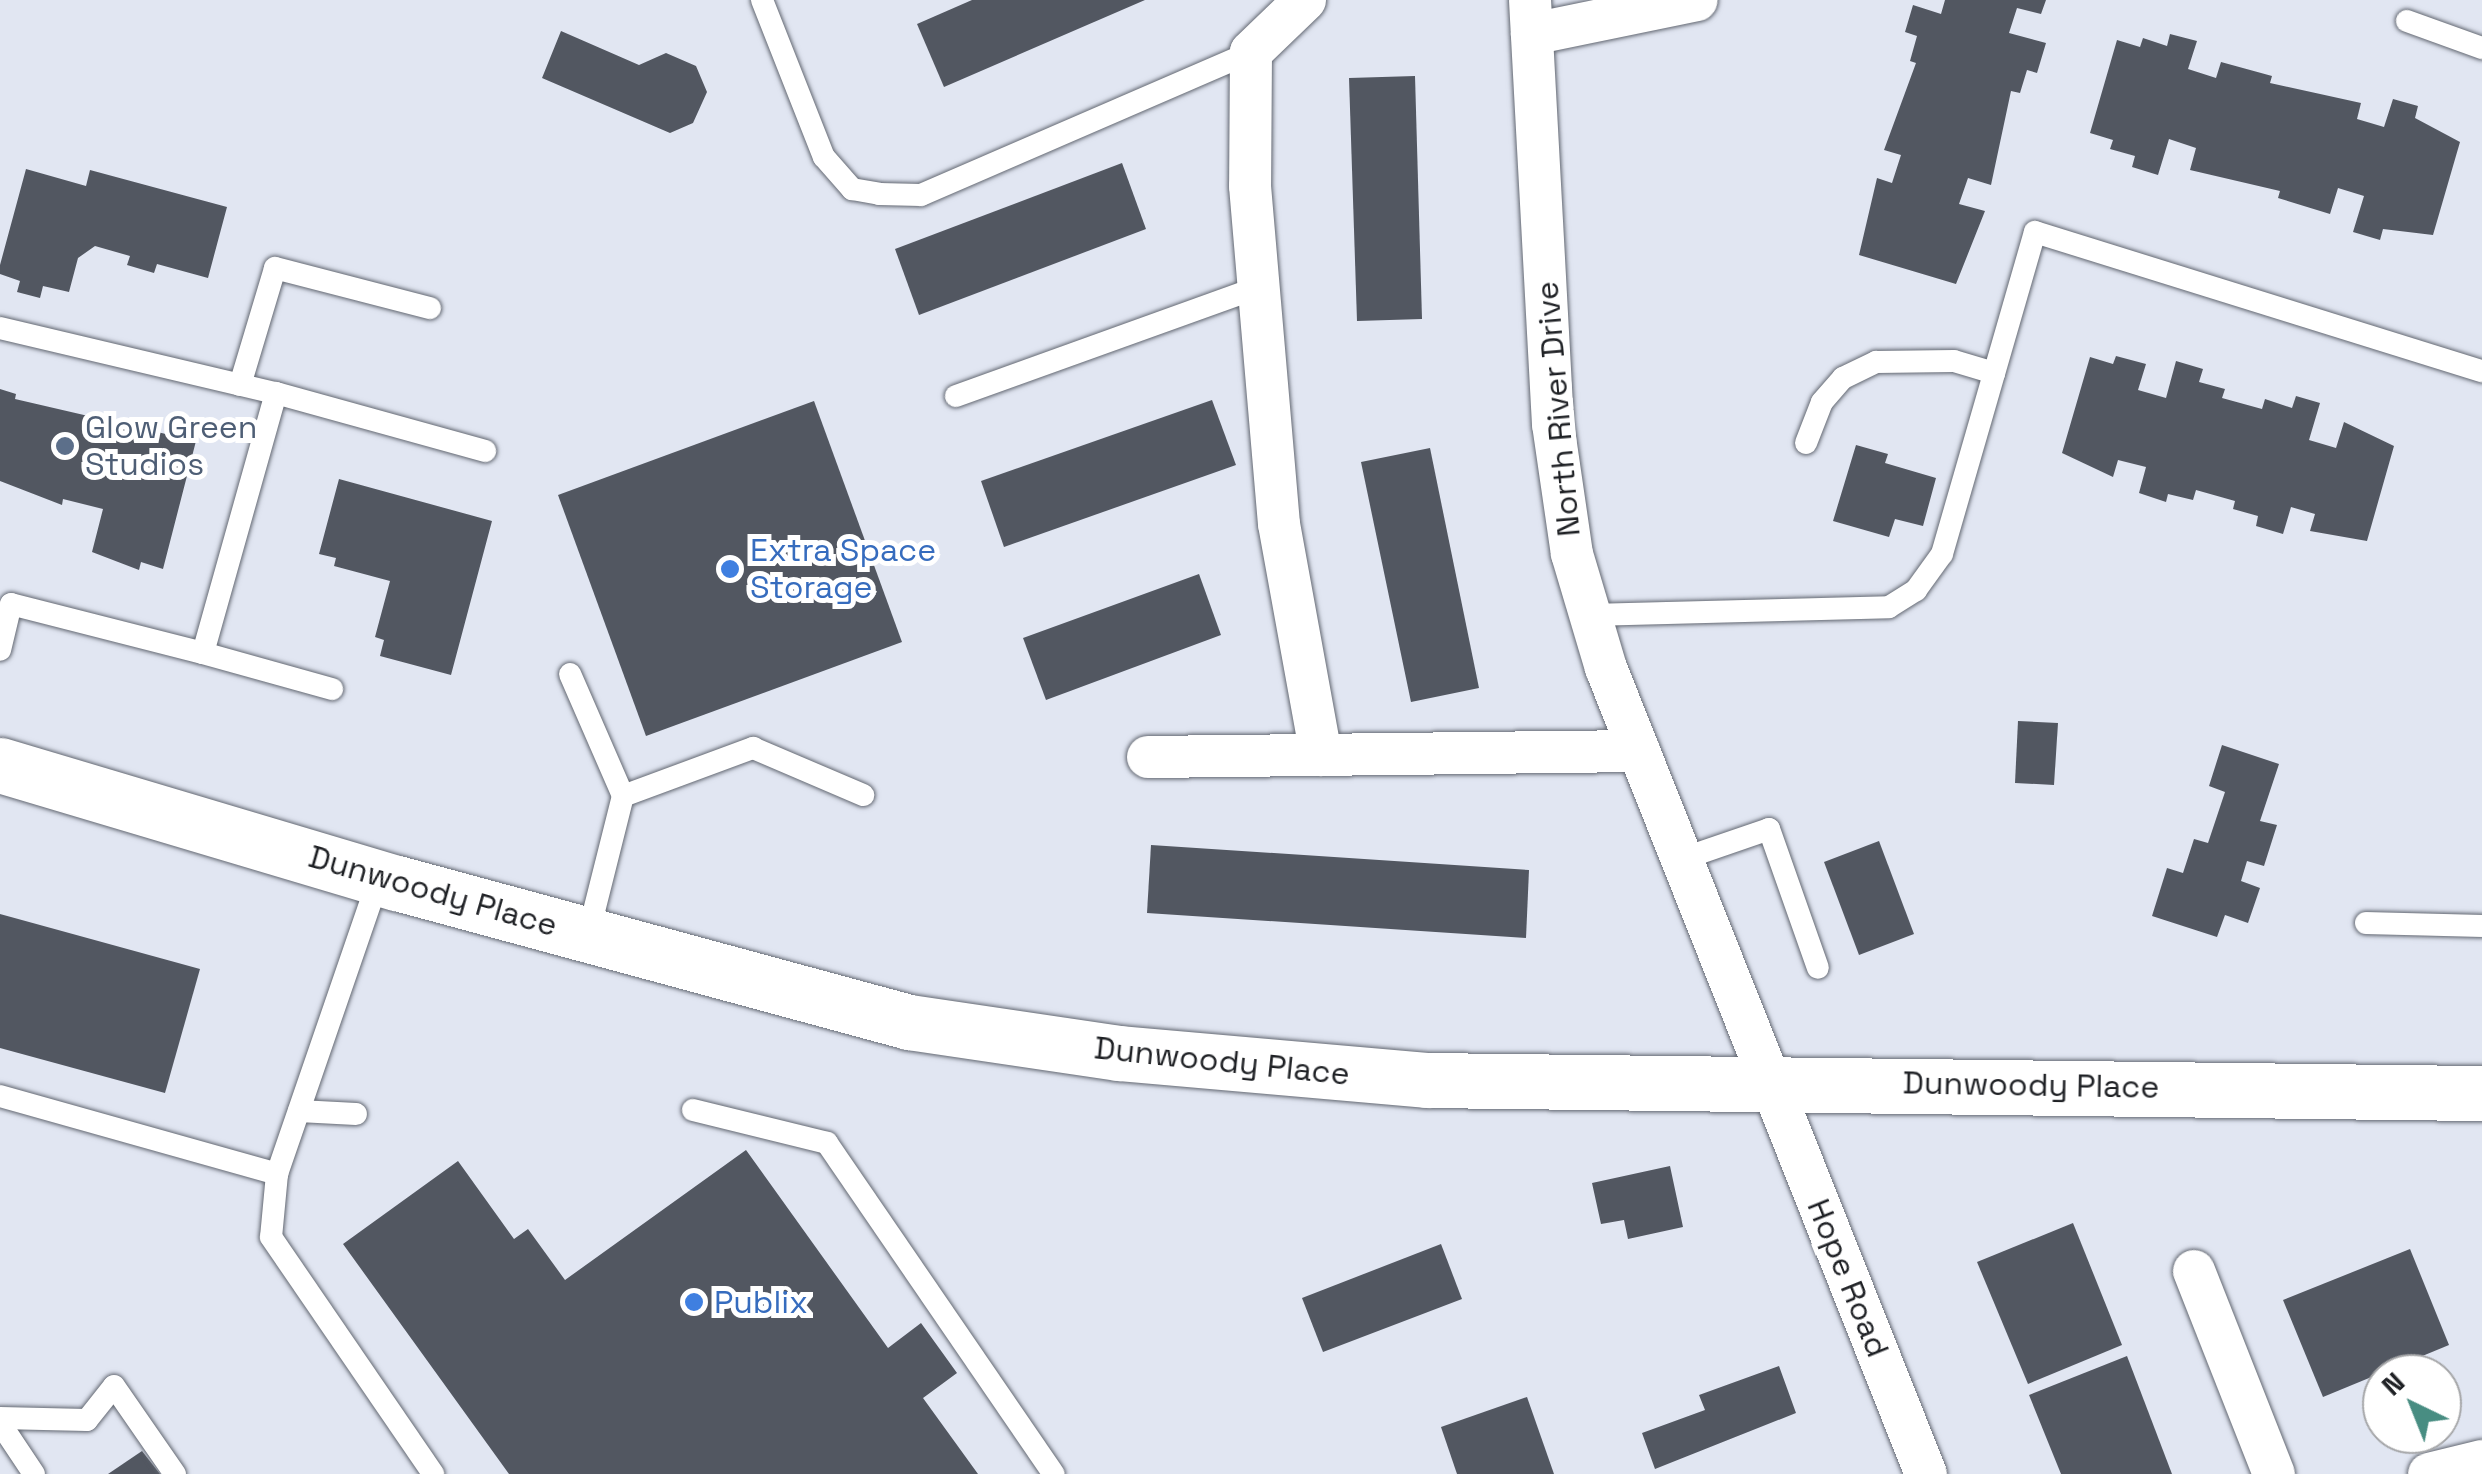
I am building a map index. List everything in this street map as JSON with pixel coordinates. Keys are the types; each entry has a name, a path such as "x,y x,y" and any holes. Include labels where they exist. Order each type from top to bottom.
{"street":[{"path":"1531,17 1697,0"},
{"path":"1297,1 1252,52 1250,186 1279,524 1321,755"},
{"name":"North River Drive","path":"1531,17 1553,424 1572,554 1639,750 1770,1081"},
{"path":"1148,757 1639,750"},
{"name":"Dunwoody Place","path":"0,765 378,877 910,1022 1119,1053 1427,1080 1770,1081 2482,1093"},
{"name":"Hope Road","path":"1770,1081 1926,1474"},
{"path":"2194,1271 2274,1474"},
{"path":"2429,1474 2482,1461"}],"lane":[{"path":"762,0 824,157 852,189 880,194 920,195 1252,52"},
{"path":"2407,21 2482,48"},
{"path":"1590,615 1890,607 1916,590 1942,554 2035,232 2482,371"},
{"path":"240,385 275,268 430,308"},
{"path":"956,396 1258,287"},
{"path":"0,328 276,393 485,451"},
{"path":"1806,443 1822,402 1843,378 1876,362 1954,361 1994,373"},
{"path":"203,653 276,393"},
{"path":"0,650 6,603 332,688"},
{"path":"570,674 623,796 588,935"},
{"path":"623,796 754,748 863,795"},
{"path":"1682,859 1769,829 1818,968"},
{"path":"378,877 277,1174 270,1237 433,1474"},
{"path":"2366,922 2482,926"},
{"path":"0,1096 277,1174"},
{"path":"299,1110 356,1114"},
{"path":"693,1110 827,1143 1054,1474"},
{"path":"0,1420 87,1420 114,1386 176,1474"},
{"path":"0,1420 34,1474"}],"building":[{"path":"972,0 1145,0 944,87 917,24"},
{"path":"1945,0 2046,0 2041,14 2017,8 2009,33 2046,43 2037,73 2027,70 2020,93 2011,91 1991,185 1968,178 1959,204 1985,211 1956,284 1859,255 1877,178 1892,183 1901,155 1884,150 1916,63 1910,61 1917,36 1905,32 1913,5 1941,14"},
{"path":"561,31 639,65 666,53 696,66 707,92 693,123 670,133 542,78"},
{"path":"2170,34 2197,41 2188,69 2216,78 2221,62 2272,76 2270,83 2361,103 2357,119 2384,127 2393,99 2418,106 2415,118 2460,142 2433,235 2383,229 2380,240 2353,232 2364,196 2338,188 2330,214 2278,198 2280,191 2190,170 2196,148 2169,139 2158,175 2132,167 2135,156 2110,149 2113,140 2090,133 2117,40 2140,47 2143,38 2167,46"},
{"path":"1415,76 1422,319 1357,321 1349,78"},
{"path":"1122,163 1146,229 919,315 895,249"},
{"path":"26,169 86,186 90,170 227,207 208,278 157,264 154,273 127,265 130,256 95,246 78,258 69,292 43,286 40,298 17,292 20,281 0,274 0,265"},
{"path":"2116,356 2146,364 2138,390 2166,398 2176,361 2203,369 2199,382 2225,389 2222,398 2262,409 2265,399 2292,408 2296,396 2320,403 2309,440 2336,448 2344,422 2394,446 2367,541 2310,531 2315,514 2291,507 2283,534 2256,526 2258,516 2233,509 2235,501 2196,490 2193,500 2168,494 2166,502 2139,493 2146,467 2118,460 2113,477 2062,453 2090,357 2113,364"},
{"path":"0,389 16,394 15,399 196,441 163,569 141,562 139,570 92,552 103,509 63,499 62,505 0,481"},
{"path":"1212,400 1236,465 1004,547 981,481"},
{"name":"Extra Space Storage","path":"814,401 902,642 646,736 558,495"},
{"path":"1856,445 1888,454 1885,463 1936,478 1923,526 1895,519 1889,537 1833,521"},
{"path":"1430,448 1479,688 1411,702 1361,462"},
{"path":"339,479 492,521 451,675 380,656 384,640 375,637 390,581 334,566 336,558 319,554"},
{"path":"1199,574 1221,635 1046,700 1023,638"},
{"path":"2018,721 2058,723 2054,785 2015,783"},
{"path":"2222,745 2279,764 2260,821 2277,825 2264,866 2247,861 2241,881 2260,888 2248,923 2225,915 2217,937 2152,916 2167,868 2183,873 2194,839 2208,843 2225,792 2209,786"},
{"path":"1879,841 1914,934 1859,955 1824,862"},
{"path":"1151,845 1529,870 1526,938 1147,913"},
{"path":"0,914 200,969 165,1093 0,1048"},
{"name":"Publix","path":"746,1150 888,1348 921,1323 957,1373 923,1398 978,1474 509,1474 343,1244 458,1161 514,1239 528,1229 565,1280"},
{"path":"1670,1166 1683,1227 1628,1239 1624,1220 1601,1224 1592,1183"},
{"path":"2073,1223 2122,1345 2028,1384 1977,1262"},
{"path":"1441,1244 1462,1299 1323,1352 1302,1298"},
{"path":"2410,1249 2449,1345 2427,1354 2362,1354 2362,1381 2323,1397 2283,1300"},
{"path":"2127,1356 2172,1474 2061,1474 2029,1395"},
{"path":"1779,1366 1796,1413 1655,1469 1642,1433 1705,1410 1699,1395"},
{"path":"1527,1397 1554,1474 1457,1474 1441,1427"},
{"path":"142,1451 160,1474 108,1474"}],"place":[{"name":"Glow Green Studios","path":"65,446"},
{"name":"Extra Space Storage","path":"730,569"},
{"name":"Publix","path":"694,1302"}]}
